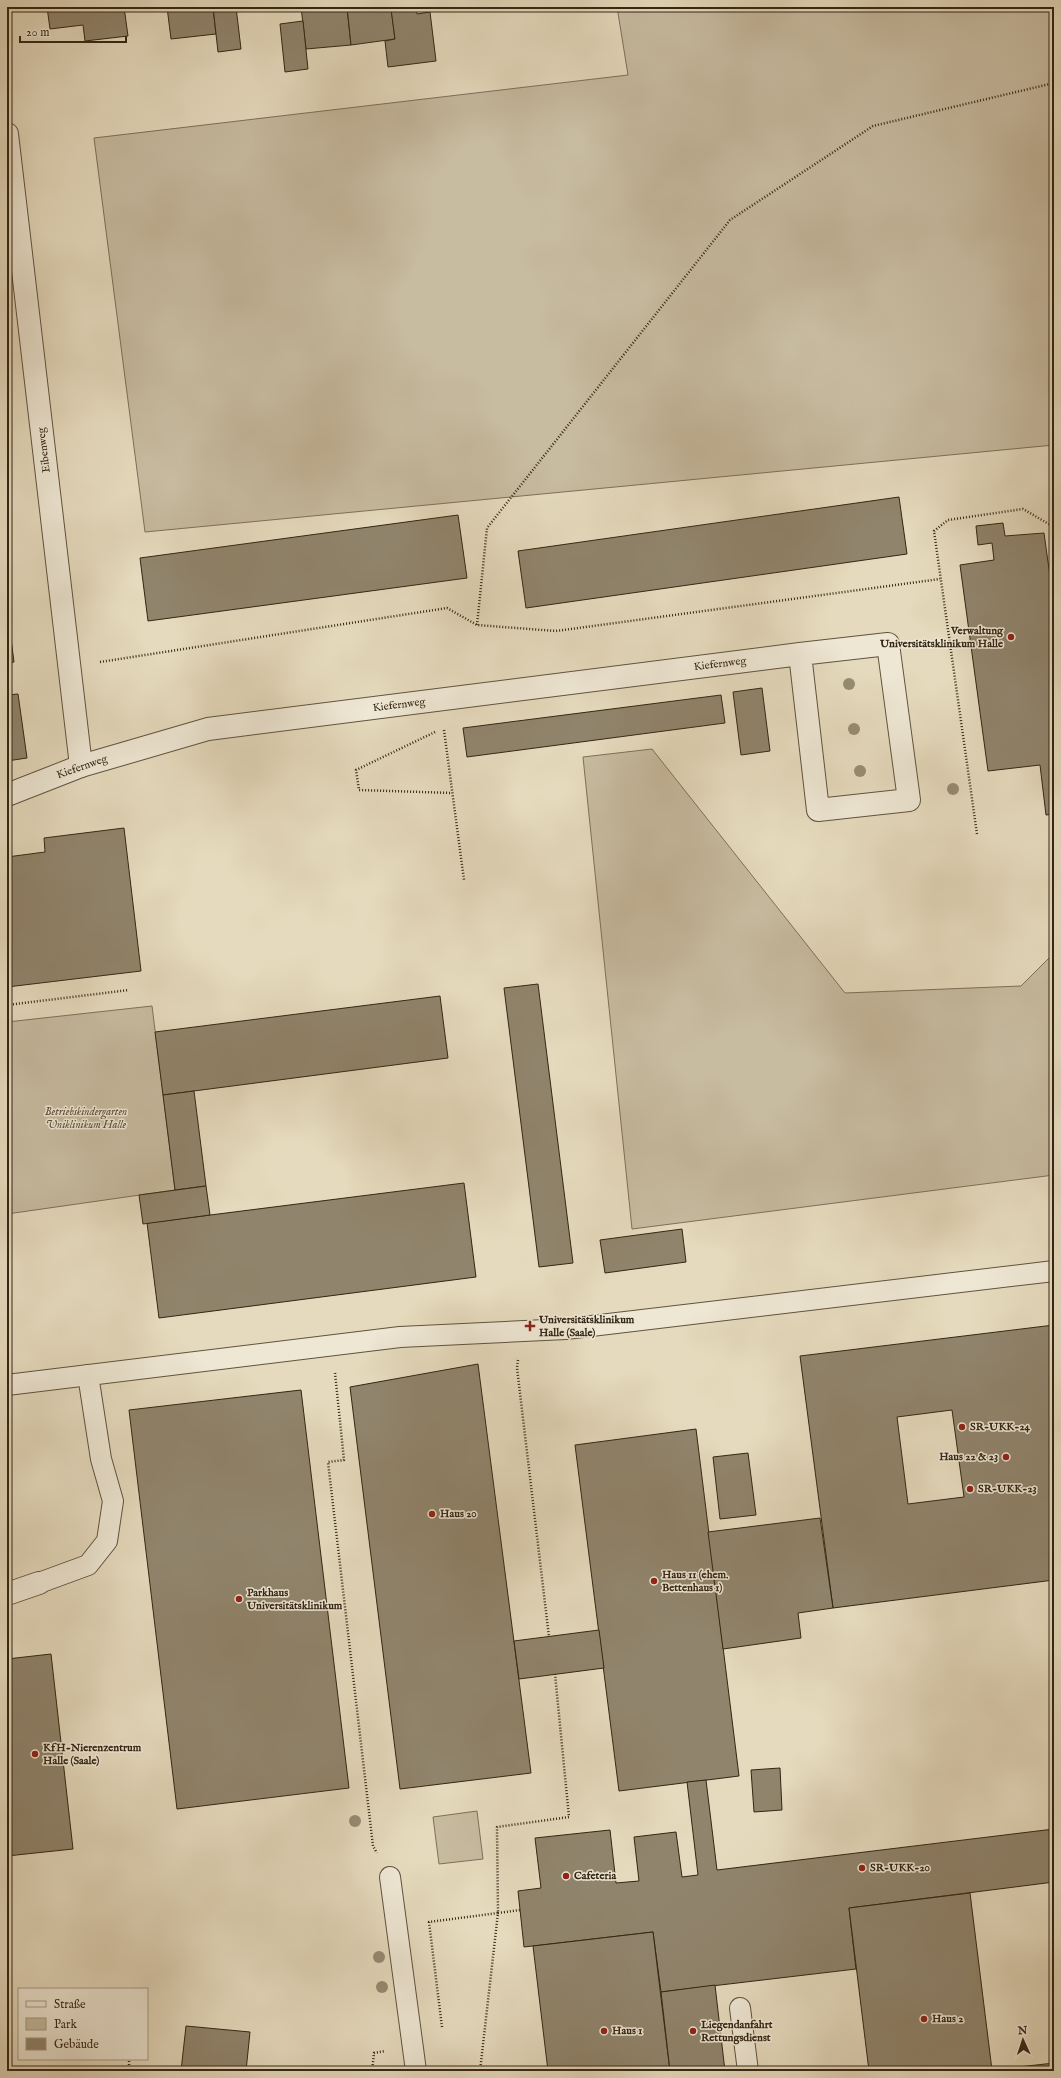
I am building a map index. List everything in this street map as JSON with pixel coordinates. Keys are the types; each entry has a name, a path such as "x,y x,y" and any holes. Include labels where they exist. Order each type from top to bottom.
{"street":[{"name":"Eibenweg","path":"7,134 81,766"},
{"name":"Kiefernweg","path":"7,795 81,766 208,729 800,654 888,644 909,800 818,810 800,654"},
{"path":"7,1594 39,1583"}],"lane":[{"path":"7,1385 400,1337 566,1329 1054,1271"},
{"path":"39,1583 88,1565 107,1541 113,1501 102,1459 88,1375"},
{"path":"390,1877 416,2071"},
{"path":"740,2008 748,2071"}],"path":[{"path":"477,624 487,528 730,220 873,126 1054,83"},
{"path":"976,834 934,531 948,520 1023,509 1054,527"},
{"path":"70,667 447,608 477,624 556,631 940,579"},
{"path":"444,728 356,770 359,790 452,793"},
{"path":"444,733 464,880"},
{"path":"7,1005 129,990"},
{"path":"523,1330 517,1368 549,1636"},
{"path":"332,1345 344,1460 328,1462 373,1846 390,1877"},
{"path":"480,2071 498,1913 497,1827 569,1817 555,1674"},
{"path":"442,2029 429,1922 520,1910"},
{"path":"129,2060 129,2071"}],"green space":[{"path":"617,7 1054,7 1054,445 145,532 94,138 628,75"},
{"path":"652,749 845,993 1021,986 1054,953 1054,1175 632,1229 583,757"},
{"name":"Betriebskindergarten Uniklinikum Halle","path":"152,1006 175,1190 7,1214 7,1022"},
{"path":"477,1811 483,1859 439,1864 433,1817"}],"building":[{"path":"47,7 124,7 128,36 85,41 83,25 50,29"},
{"path":"167,7 213,7 216,34 171,39"},
{"path":"213,7 236,7 241,49 218,52"},
{"path":"301,7 347,7 351,45 306,49"},
{"path":"347,7 391,7 395,39 351,45"},
{"path":"416,7 417,14 430,12 436,61 388,67 385,41 395,39 391,9"},
{"path":"303,21 308,69 285,72 280,24"},
{"path":"899,497 907,554 526,608 518,551"},
{"path":"458,515 467,578 148,621 140,558"},
{"name":"Verwaltung Universitätsklinikum Halle","path":"1003,523 1005,536 1044,533 1054,605 1054,814 1046,815 1040,765 988,771 960,565 994,560 992,543 978,545 976,526"},
{"path":"7,608 14,662 7,663"},
{"path":"762,688 770,751 741,755 733,692"},
{"path":"18,694 27,758 7,761 7,695"},
{"path":"721,695 725,723 467,757 463,728"},
{"path":"124,828 141,971 7,987 7,857 45,852 44,838"},
{"path":"538,984 573,1263 539,1267 504,988"},
{"path":"440,996 448,1058 163,1095 155,1032"},
{"path":"194,1091 206,1186 175,1190 163,1095"},
{"path":"464,1183 476,1277 159,1318 147,1223"},
{"path":"206,1186 210,1215 143,1224 139,1195"},
{"path":"682,1229 686,1262 605,1273 600,1240"},
{"name":"Haus 22 & 23","path":"1054,1325 1054,1580 833,1608 800,1356","holes":["952,1410 964,1497 908,1504 897,1417"]},
{"name":"Haus 20","path":"478,1364 531,1773 400,1789 350,1387"},
{"name":"Parkhaus Universitätsklinikum","path":"301,1390 349,1788 177,1809 129,1410"},
{"name":"Haus 11 (ehem. Bettenhaus 1)","path":"696,1429 739,1776 619,1791 575,1445"},
{"path":"748,1453 756,1515 720,1519 713,1457"},
{"path":"820,1518 833,1608 798,1613 801,1638 723,1649 708,1532"},
{"path":"599,1630 604,1668 519,1679 514,1641"},
{"name":"KfH-Nierenzentrum Halle (Saale)","path":"51,1654 73,1849 7,1856 7,1659"},
{"path":"780,1768 782,1810 754,1812 751,1770"},
{"path":"706,1780 717,1870 1054,1829 1054,1882 849,1908 856,1969 661,1992 653,1932 524,1947 518,1891 541,1888 535,1838 610,1830 616,1883 639,1881 634,1837 676,1832 682,1877 698,1875 687,1782"},
{"name":"Haus 2","path":"970,1893 992,2070 869,2071 849,1908"},
{"name":"Haus 1","path":"653,1932 670,2071 548,2071 533,1946"},
{"name":"Liegendanfahrt Rettungsdienst","path":"715,1985 725,2071 670,2071 661,1992"},
{"path":"186,2026 250,2032 246,2071 181,2071"},
{"path":"1054,2063 1054,2071 987,2071 992,2070"}],"place":[{"name":"Verwaltung Universitätsklinikum Halle","path":"1011,637"},
{"name":"Universitätsklinikum Halle (Saale)","path":"530,1326"},
{"name":"SR-UKK-24","path":"962,1427"},
{"name":"Haus 22 & 23","path":"1006,1457"},
{"name":"SR-UKK-23","path":"970,1489"},
{"name":"Haus 20","path":"432,1514"},
{"name":"Haus 11 (ehem. Bettenhaus 1)","path":"654,1581"},
{"name":"Parkhaus Universitätsklinikum","path":"239,1599"},
{"name":"KfH-Nierenzentrum Halle (Saale)","path":"35,1754"},
{"name":"SR-UKK-20","path":"862,1868"},
{"name":"Cafeteria","path":"566,1876"},
{"name":"Haus 2","path":"924,2019"},
{"name":"Haus 1","path":"604,2031"},
{"name":"Liegendanfahrt Rettungsdienst","path":"693,2031"}]}
